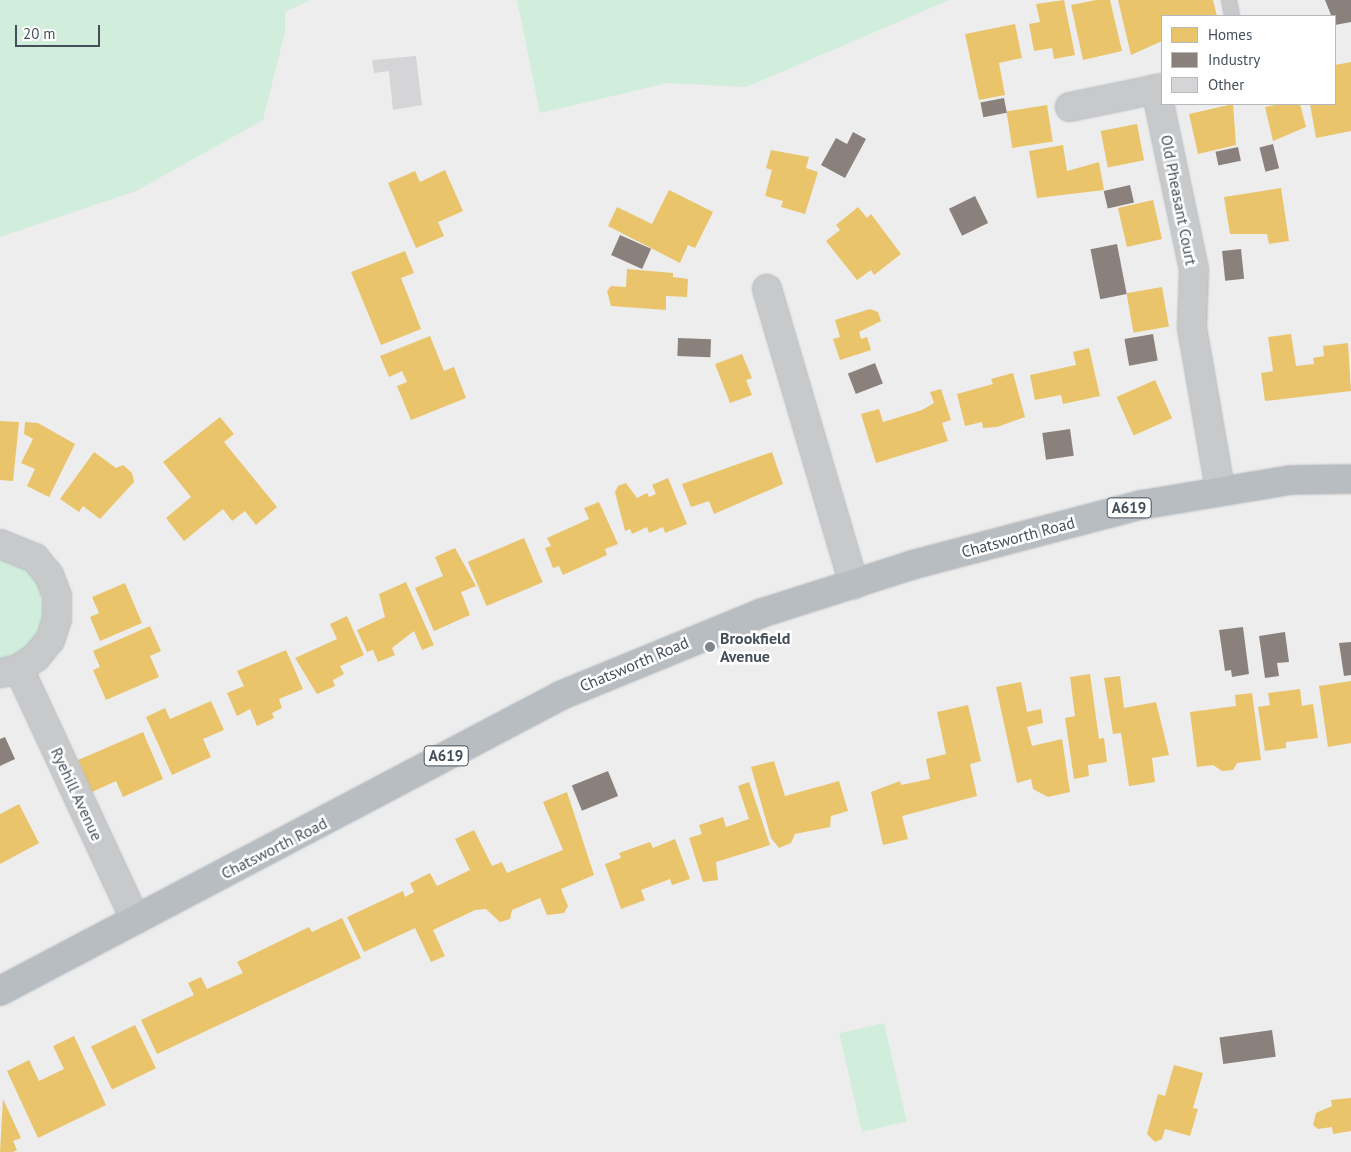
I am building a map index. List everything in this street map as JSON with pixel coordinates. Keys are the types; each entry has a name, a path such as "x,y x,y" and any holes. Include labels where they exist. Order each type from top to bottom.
{"highway":[{"name":"Chatsworth Road","path":"0,991 562,696 658,652 854,584 1057,526 1220,489 1290,480 1351,479"}],"street":[{"name":"Old Pheasant Court","path":"1070,107 1159,88"},
{"name":"Old Pheasant Court","path":"1162,105 1194,270 1192,328 1220,489"},
{"path":"767,289 854,584"},
{"name":"Ryehill Avenue","path":"0,544 35,558 49,575 57,596 58,619 50,640 9,671 135,919"}],"lane":[{"path":"1229,0 1232,15"}],"green space":[{"path":"0,0 310,0 285,12 285,32 263,120 136,191 0,237"},
{"path":"517,0 949,0 746,87 668,83 540,113"},
{"path":"0,557 22,565 35,577 45,610 33,642 20,654 0,661"},
{"path":"884,1023 907,1121 862,1132 839,1033"}],"building: Homes":[{"path":"1064,0 1075,55 1054,59 1052,48 1034,51 1029,24 1040,22 1036,4"},
{"path":"1096,0 1110,0 1122,51 1083,60 1071,5"},
{"path":"1118,0 1213,0 1217,15 1161,15 1161,41 1131,55"},
{"path":"1015,24 1022,58 999,63 1005,95 979,100 965,34"},
{"path":"1351,62 1351,131 1316,138 1310,105 1336,105 1336,65"},
{"path":"1047,105 1053,142 1012,148 1007,111"},
{"path":"1233,105 1236,145 1198,154 1189,114"},
{"path":"1300,105 1306,127 1273,141 1265,107"},
{"path":"1137,124 1144,160 1108,167 1101,131"},
{"path":"1063,145 1067,171 1099,162 1104,190 1037,198 1029,151"},
{"path":"771,150 809,157 806,168 818,172 805,214 781,207 783,201 765,196 772,170 766,168"},
{"path":"445,170 463,211 438,222 444,236 416,248 388,183 415,171 420,182"},
{"path":"1281,188 1289,241 1269,244 1267,234 1230,234 1224,197"},
{"path":"669,190 713,212 695,248 688,245 680,263 608,226 617,207 652,224"},
{"path":"1153,200 1162,239 1127,247 1118,208"},
{"path":"858,207 867,218 871,214 901,254 874,275 871,270 857,280 826,241 840,230 836,225"},
{"path":"405,251 414,273 401,278 421,329 381,345 351,272"},
{"path":"627,269 673,273 673,277 688,279 687,297 666,296 666,310 611,306 607,291 611,286 626,287"},
{"path":"1162,287 1169,326 1133,333 1127,293"},
{"path":"870,309 878,312 881,321 859,332 861,339 867,337 871,350 840,360 833,339 840,337 835,320"},
{"path":"1291,334 1296,366 1314,364 1313,358 1324,356 1323,346 1348,343 1351,391 1265,401 1261,373 1273,371 1268,337"},
{"path":"430,336 444,371 454,367 466,398 411,420 397,386 407,382 402,371 389,377 380,356"},
{"path":"1089,348 1100,396 1063,404 1061,395 1035,400 1030,375 1076,365 1073,352"},
{"path":"742,354 752,378 746,380 752,395 730,403 715,364"},
{"path":"1013,373 1025,417 997,427 983,428 982,422 965,426 957,394 993,384 991,379"},
{"path":"1155,380 1172,418 1134,435 1117,397"},
{"path":"941,389 951,420 942,423 948,441 876,463 861,414 879,409 883,422 922,410 934,403 930,392"},
{"path":"220,417 234,434 224,442 277,507 256,525 245,511 232,521 223,509 184,541 166,518 191,497 163,462"},
{"path":"0,421 19,422 13,481 0,480"},
{"path":"25,422 38,423 75,444 49,497 27,486 35,469 21,463 33,439 24,434"},
{"path":"94,452 116,468 123,465 132,473 134,482 100,519 83,506 79,512 60,499"},
{"path":"772,452 783,484 714,514 709,501 691,507 682,484"},
{"path":"668,478 687,524 665,533 663,527 649,533 647,527 632,534 630,529 625,531 615,492 618,486 626,483 637,498 647,493 649,497 656,494 652,485"},
{"path":"599,502 618,544 605,549 607,555 563,575 559,566 553,568 545,548 551,546 547,538 589,519 584,508"},
{"path":"524,538 543,582 487,606 468,562"},
{"path":"455,548 476,586 461,592 470,615 434,631 415,588 443,576 435,557"},
{"path":"406,582 434,645 422,650 414,631 392,648 395,655 378,662 373,650 367,652 357,630 385,617 379,594"},
{"path":"125,583 142,623 100,641 90,617 99,613 92,597"},
{"path":"347,616 364,655 340,666 344,674 333,680 335,686 317,694 295,658 337,639 330,624"},
{"path":"150,626 161,651 150,656 159,677 106,700 93,670 100,667 93,651"},
{"path":"286,650 303,689 279,699 282,708 272,713 274,718 257,726 250,709 237,716 227,693 244,686 237,671"},
{"path":"1090,674 1099,739 1104,738 1107,762 1088,765 1089,776 1074,779 1065,718 1075,716 1070,677"},
{"path":"1120,676 1124,708 1156,702 1169,755 1152,758 1155,782 1129,786 1121,733 1113,734 1104,678"},
{"path":"1351,681 1351,743 1328,747 1319,686"},
{"path":"1021,682 1027,712 1041,709 1043,723 1027,727 1032,746 1062,739 1070,792 1048,797 1033,789 1031,779 1017,783 996,687"},
{"path":"1300,689 1302,706 1313,704 1318,738 1286,742 1286,748 1265,751 1258,707 1270,705 1268,693"},
{"path":"1252,693 1261,760 1237,763 1233,770 1222,771 1213,765 1197,767 1190,712 1236,706 1235,695"},
{"path":"211,701 224,730 203,739 211,757 172,775 146,717 165,708 170,719"},
{"path":"968,705 981,761 970,764 977,796 902,816 908,839 883,845 871,792 900,781 901,785 930,779 926,759 946,754 937,712"},
{"path":"143,732 163,779 123,797 116,781 92,792 78,760"},
{"path":"774,761 785,796 839,781 848,811 831,816 830,827 795,834 791,843 779,848 771,838 751,767"},
{"path":"749,782 770,845 716,862 718,880 703,882 689,838 702,834 699,825 723,817 726,827 749,819 738,786"},
{"path":"567,792 594,875 561,889 568,906 564,913 547,915 540,898 512,910 510,919 500,922 486,909 475,910 433,930 445,956 431,962 415,928 364,952 347,917 403,891 405,897 414,892 410,883 430,873 437,886 470,870 455,839 474,830 492,866 502,862 507,873 563,850 543,802"},
{"path":"19,804 39,843 0,864 0,814"},
{"path":"675,839 690,879 672,885 670,879 641,890 645,900 621,909 605,864 621,858 619,853 650,842 653,848"},
{"path":"342,918 361,958 157,1054 141,1020 194,995 188,983 201,977 207,989 243,973 237,962 309,927 312,932"},
{"path":"135,1025 156,1068 112,1090 91,1046"},
{"path":"74,1036 106,1105 38,1138 7,1071 29,1060 39,1081 64,1069 53,1046"},
{"path":"1174,1065 1203,1073 1193,1108 1198,1109 1190,1136 1165,1129 1162,1139 1155,1142 1147,1134 1158,1094 1165,1096"},
{"path":"1351,1098 1351,1131 1333,1134 1332,1127 1318,1129 1313,1125 1316,1113 1332,1106 1331,1100"},
{"path":"3,1099 21,1138 13,1141 17,1150 13,1152 0,1152"}],"building: Industry":[{"path":"1325,0 1351,0 1351,22 1336,25 1336,15 1331,15"},
{"path":"1004,98 1007,113 983,117 980,103"},
{"path":"853,132 866,139 845,178 821,165 836,138 847,144"},
{"path":"1273,144 1279,168 1265,172 1259,147"},
{"path":"1238,147 1241,161 1218,165 1216,152"},
{"path":"1130,185 1134,203 1108,209 1104,191"},
{"path":"975,196 988,223 962,236 949,209"},
{"path":"620,235 651,249 642,269 611,255"},
{"path":"1117,244 1127,294 1100,299 1090,249"},
{"path":"1241,249 1244,279 1225,281 1222,251"},
{"path":"1153,334 1158,361 1129,366 1124,339"},
{"path":"678,338 711,339 710,357 677,356"},
{"path":"875,363 883,384 856,394 848,373"},
{"path":"1070,429 1074,456 1046,460 1042,433"},
{"path":"1243,627 1249,674 1232,677 1231,670 1225,671 1219,630"},
{"path":"1285,632 1289,662 1277,663 1279,676 1265,678 1259,636"},
{"path":"1351,642 1351,675 1344,676 1339,643"},
{"path":"5,737 15,759 0,766 0,739"},
{"path":"608,771 618,796 582,811 572,786"},
{"path":"1272,1030 1276,1057 1223,1064 1220,1037"}],"building: Other":[{"path":"416,56 422,105 393,110 389,71 374,73 372,60"}],"place":[{"name":"Brookfield Avenue","path":"710,647"}]}
